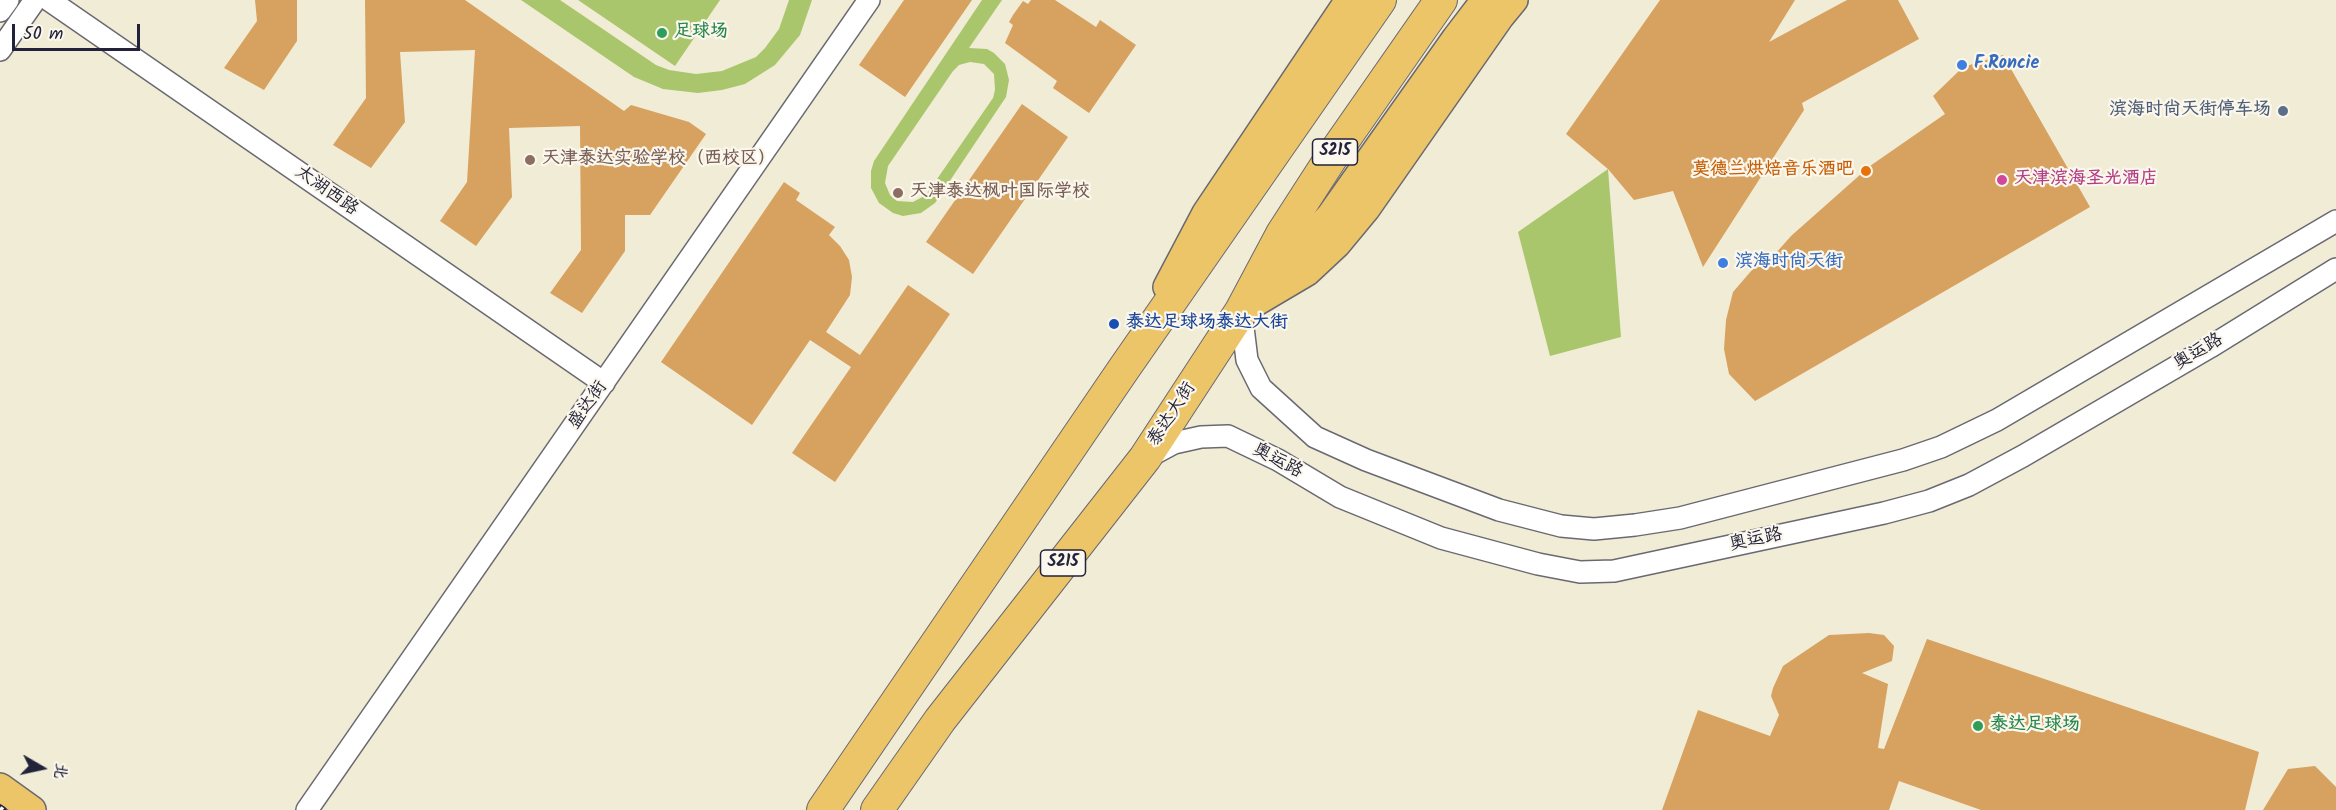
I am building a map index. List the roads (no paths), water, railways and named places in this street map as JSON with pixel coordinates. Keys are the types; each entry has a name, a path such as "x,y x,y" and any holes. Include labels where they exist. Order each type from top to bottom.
{"highway":[{"name":"S215","path":"1123,370 1380,0"},
{"name":"泰达大街","path":"877,810 940,720 1145,458 1241,311 1282,234 1330,158 1441,0"},
{"path":"823,810 1123,370"}],"main road":[{"path":"1123,370 1206,213 1349,0"},
{"path":"1241,311 1330,216 1485,0"},
{"path":"1241,311 1307,272 1337,244 1366,209 1493,26 1514,0"},
{"path":"0,787 32,810"}],"street":[{"path":"0,11 8,0"},
{"path":"0,50 35,0"},
{"name":"太湖西路","path":"49,0 599,380"},
{"name":"盛达街","path":"306,810 599,380 853,0"},
{"name":"盛达街","path":"292,810 869,0"},
{"path":"1241,311 1247,360 1261,388 1316,437 1366,460 1499,510 1561,526 1594,529 1680,518 1904,460 1941,447 1997,420 2336,221"},
{"name":"奥运路","path":"1145,458 1174,443 1201,437 1228,436 1278,460 1340,497 1441,538 1538,564 1580,572 1614,571 1884,513 1929,501 1969,485 2024,456 2210,347 2336,269"}],"place":[{"name":"足球场","path":"662,33"},
{"name":"F.Roncie","path":"1962,65"},
{"name":"滨海时尚天街停车场","path":"2283,111"},
{"name":"天津泰达实验学校（西校区）","path":"530,160"},
{"name":"莫德兰烘焙音乐酒吧","path":"1866,171"},
{"name":"天津滨海圣光酒店","path":"2002,180"},
{"name":"天津泰达枫叶国际学校","path":"898,193"},
{"name":"滨海时尚天街","path":"1723,263"},
{"name":"泰达足球场泰达大街","path":"1114,324"},
{"name":"泰达足球场","path":"1978,726"}]}
